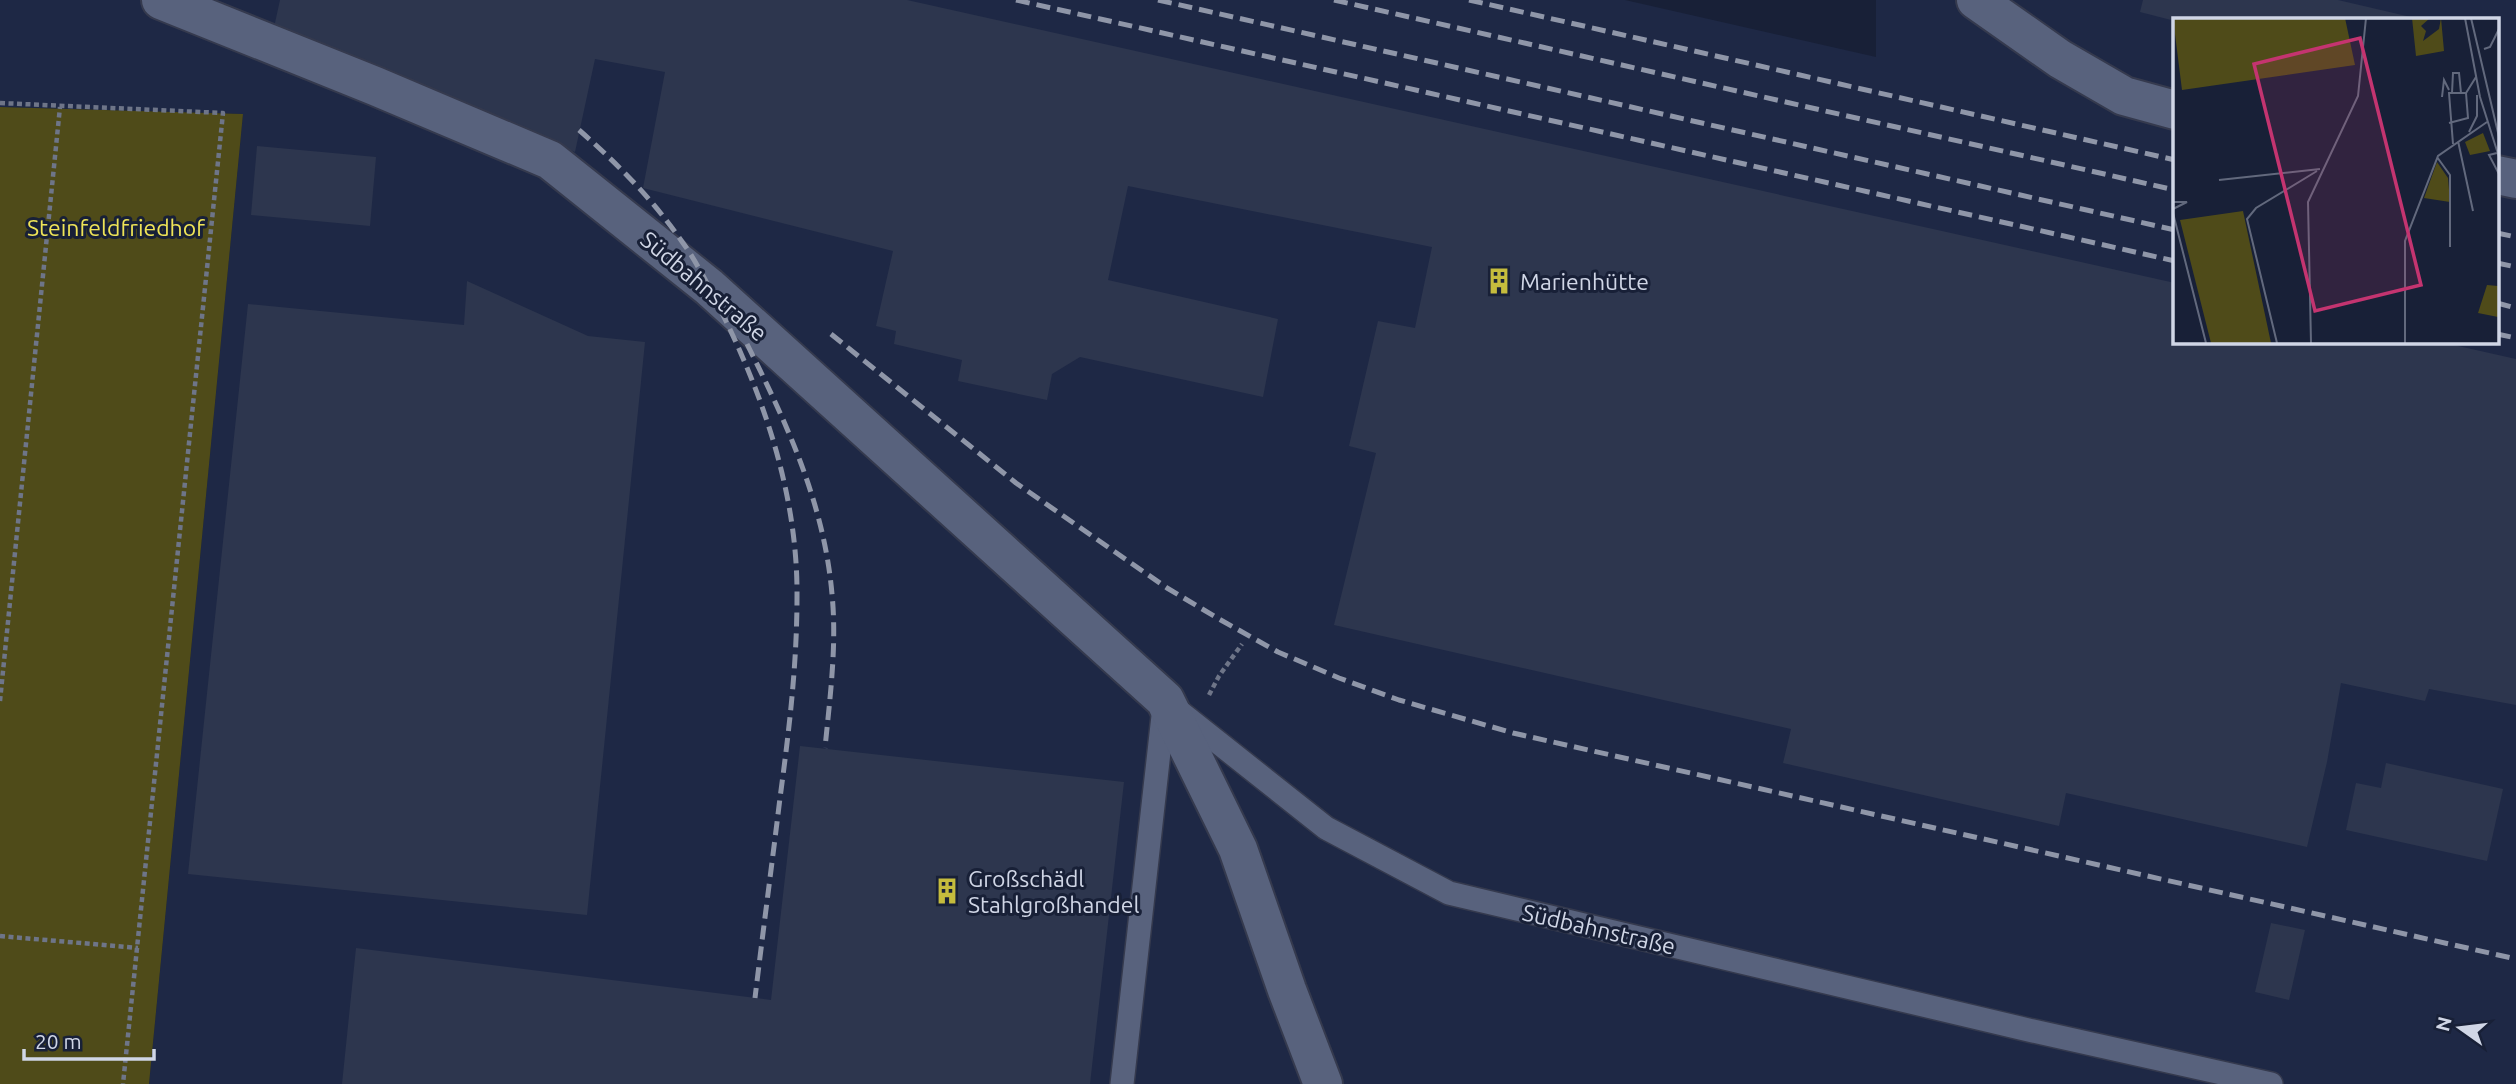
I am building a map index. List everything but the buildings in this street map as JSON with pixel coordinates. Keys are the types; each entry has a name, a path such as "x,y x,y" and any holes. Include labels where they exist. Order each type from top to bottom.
{"street":[{"name":"Südbahnstraße","path":"161,0 550,160 722,298 1165,700 1238,849 1323,1084"},
{"path":"1976,0 2060,59 2124,96 2173,109"},
{"path":"2498,175 2516,179"}],"lane":[{"name":"Südbahnstraße","path":"1165,700 1326,828 1449,893 2085,1043 2271,1084"},
{"path":"1122,1084 1165,700"}],"path":[{"path":"0,103 223,113 123,1084"},
{"path":"0,701 60,107"},
{"path":"1195,724 1219,676 1241,644"},
{"path":"0,936 138,948"}],"shaded area":[{"path":"0,0 1625,0 1876,57 1876,0 2516,0 2516,1084 149,1084 243,114 0,107"}],"green space":[{"name":"Steinfeldfriedhof","path":"0,107 243,114 149,1084 0,1084"}],"railway":[{"path":"1016,0 2173,261"},
{"path":"1158,0 2173,230"},
{"path":"1334,0 2173,190"},
{"path":"1469,0 2173,160"},
{"path":"579,130 648,198 672,227 697,265 734,337 749,373 775,446 784,483 796,559 796,648 755,998"},
{"path":"2498,233 2516,237"},
{"path":"2498,263 2516,267"},
{"path":"2498,303 2516,308"},
{"path":"831,334 1016,483 1167,588 1278,652 1339,678 1399,700 1513,733 2516,959"},
{"path":"2498,334 2516,338"},
{"path":"747,344 802,465 828,560 834,632 825,748"}],"place":[{"name":"Marienhütte","path":"1499,281"},
{"name":"Großschädl Stahlgroßhandel","path":"947,891"}]}
